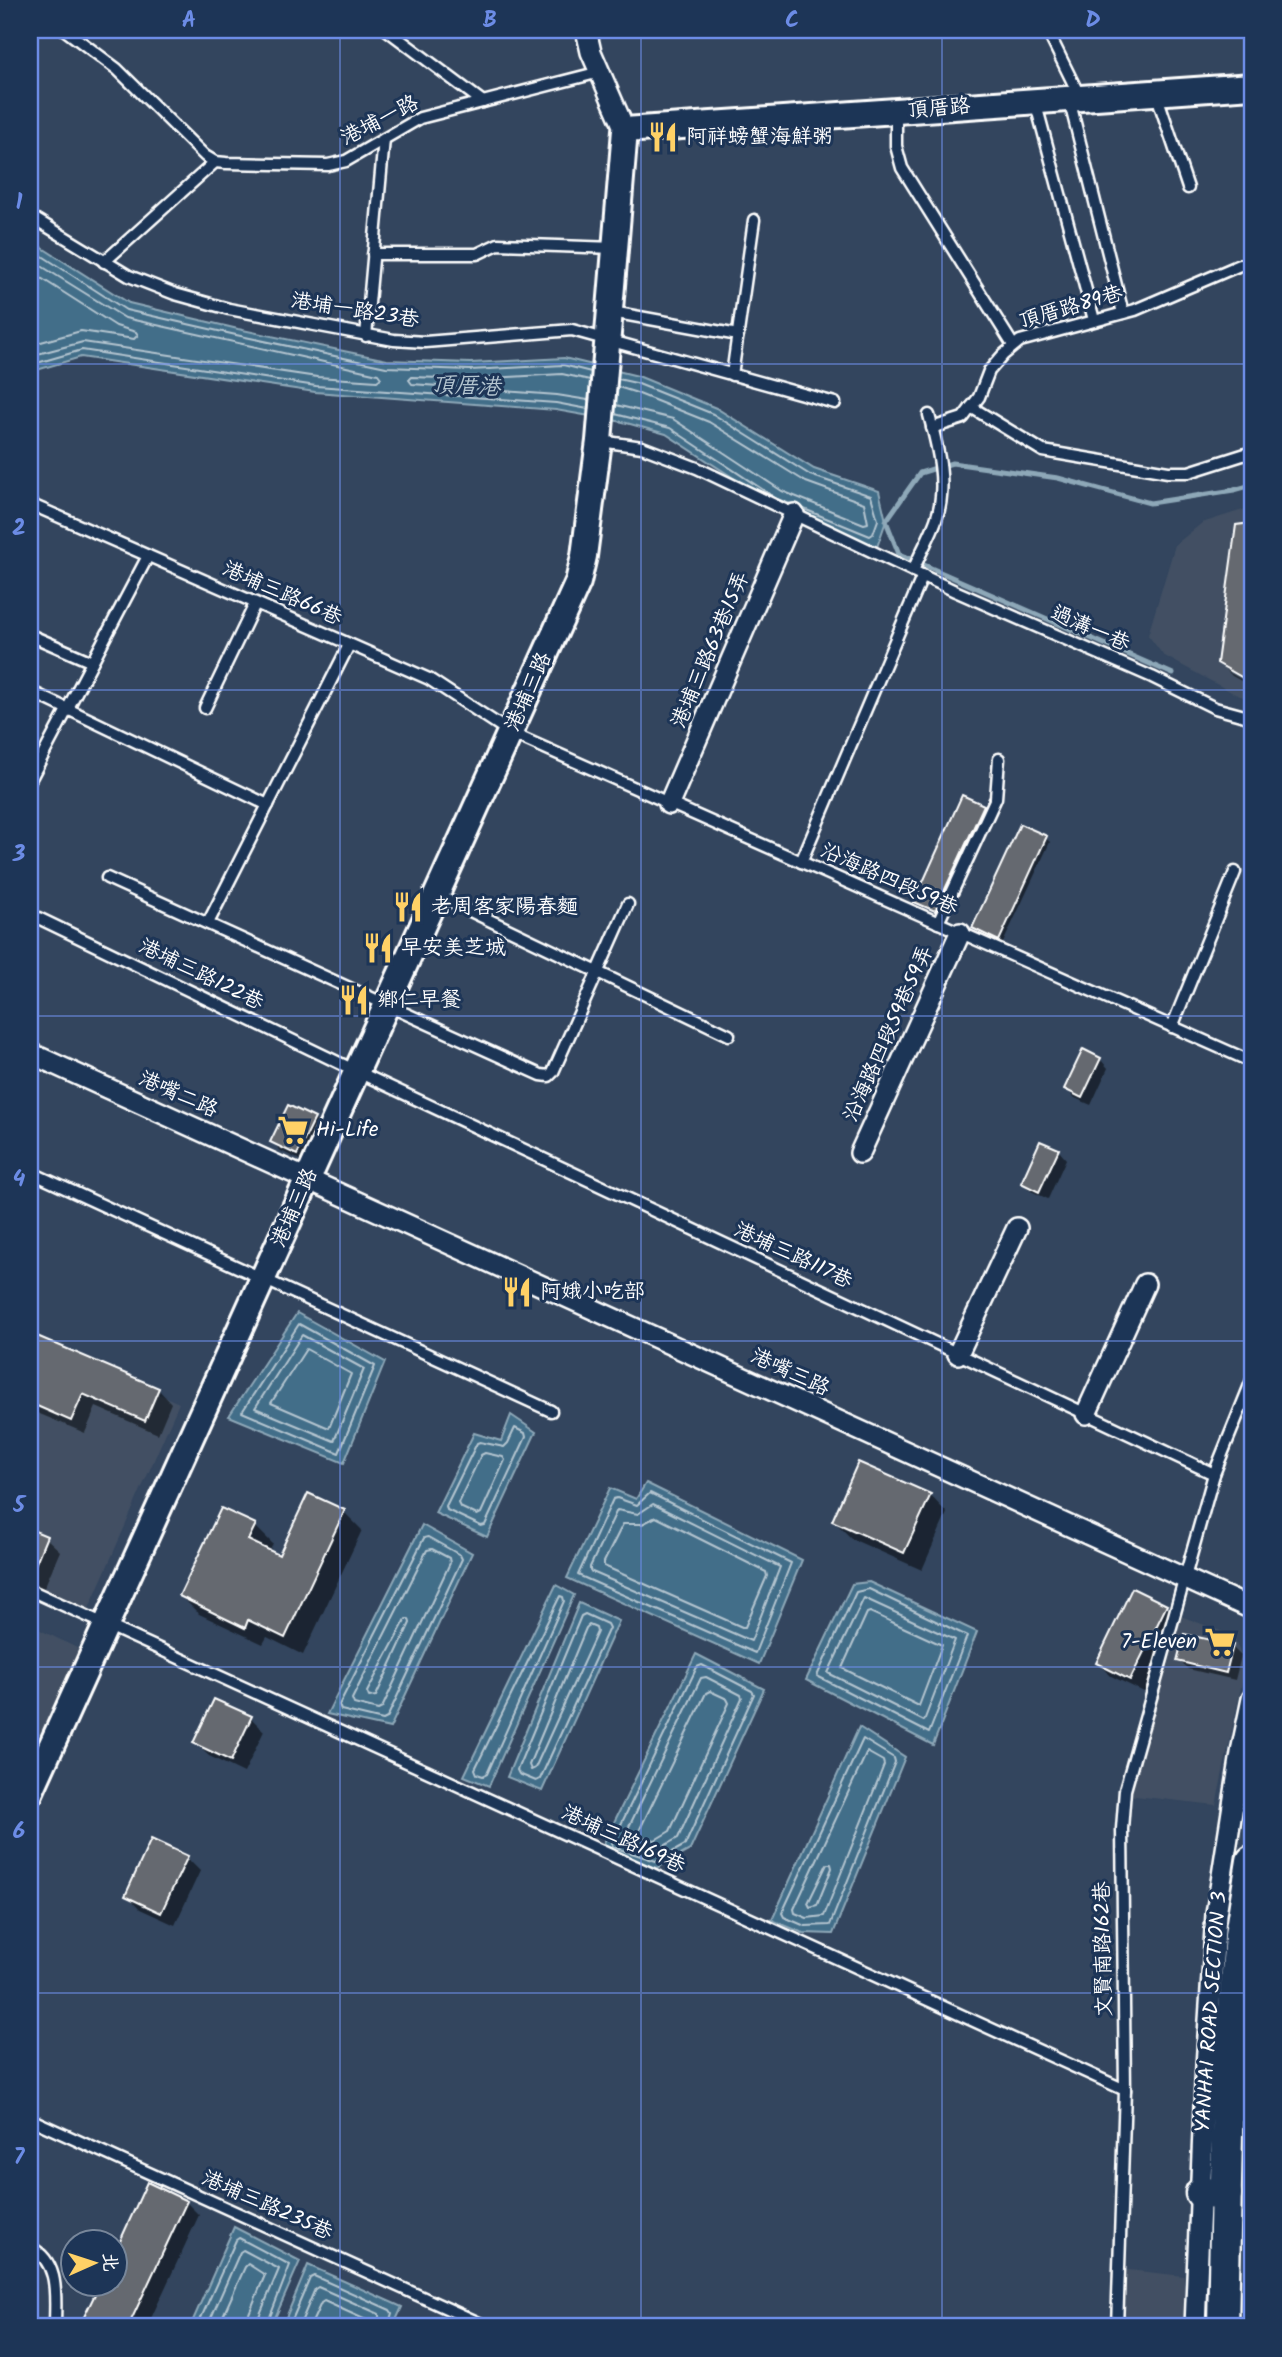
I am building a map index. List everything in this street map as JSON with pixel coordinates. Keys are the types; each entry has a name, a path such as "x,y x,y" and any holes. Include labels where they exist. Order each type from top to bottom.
{"main road":[{"name":"YANHAI ROAD SECTION 3","path":"1223,2327 1213,2194 1216,2083 1252,1861"}],"street":[{"path":"586,30 591,52 625,130 608,340"},
{"name":"頂厝路","path":"625,130 1252,86"},
{"name":"港埔三路","path":"30,1793 578,582 584,556 600,430 608,340"},
{"name":"港埔三路63巷15弄","path":"669,804 794,514"},
{"name":"沿海路四段59巷59弄","path":"860,1153 960,933"},
{"name":"港嘴二路","path":"30,1053 308,1179"},
{"name":"港嘴三路","path":"308,1179 1252,1609"},
{"path":"958,1354 1017,1228"},
{"path":"1086,1414 1144,1284"},
{"name":"YANHAI ROAD SECTION 3","path":"1216,2083 1216,1914 1252,1699"},
{"name":"YANHAI ROAD SECTION 3","path":"1195,2327 1213,2194"}],"lane":[{"path":"30,216 104,262 215,162 205,156 117,69 65,30"},
{"path":"387,30 483,102"},
{"path":"1046,30 1075,98 1123,313"},
{"name":"港埔一路","path":"215,162 328,165 346,161 420,118 600,72"},
{"path":"1156,92 1188,188"},
{"path":"1034,101 1094,320"},
{"path":"896,112 895,146 902,168 1013,345"},
{"path":"366,336 384,139"},
{"path":"732,375 754,220"},
{"path":"373,254 477,254 498,244 615,248"},
{"name":"港埔一路23巷","path":"104,262 129,276 175,294 229,309 366,336 425,342 572,330 835,403"},
{"name":"頂厝路89巷","path":"971,407 979,397 989,371 1020,341 1135,310 1240,265 1252,265"},
{"path":"610,312 738,335"},
{"path":"932,428 963,418 971,407 1044,451 1168,472 1189,472 1252,453"},
{"path":"801,862 917,570 942,500 936,443 929,415"},
{"name":"過溝一巷","path":"600,430 667,455 917,570 955,592 1152,677 1215,708 1252,718"},
{"name":"港埔三路66巷","path":"30,503 429,679 511,733"},
{"path":"31,773 148,556"},
{"path":"205,708 255,604"},
{"path":"30,635 92,662"},
{"path":"208,923 349,645"},
{"path":"30,691 268,805"},
{"name":"沿海路四段59巷","path":"511,733 1252,1062"},
{"path":"939,923 996,798 999,758"},
{"path":"1172,1027 1235,872"},
{"path":"107,878 541,1075 549,1076 628,904"},
{"path":"437,895 729,1035"},
{"name":"港埔三路122巷","path":"30,914 356,1071"},
{"name":"港埔三路117巷","path":"356,1071 1214,1475"},
{"path":"30,1172 551,1412"},
{"name":"文賢南路162巷","path":"1117,2327 1125,2090 1122,1829 1125,1790 1214,1475 1252,1380"},
{"name":"港埔三路169巷","path":"30,1590 1125,2090"},
{"name":"港埔三路235巷","path":"30,2119 488,2327"},
{"path":"30,2248 41,2254 55,2278 55,2327"}],"shaded area":[{"path":"1252,507 1252,700 1235,694 1163,655 1148,635 1175,545 1202,523"},
{"path":"30,1337 179,1403 86,1615 30,1590"},
{"path":"1170,1612 1234,1636 1245,1668 1216,1805 1126,1795"},
{"path":"30,1625 81,1650 30,1756"},
{"path":"1119,2269 1184,2276 1184,2327 1118,2327"}],"water":[{"name":"頂厝港","path":"30,240 129,303 238,329 387,360 470,363 564,358 638,376 716,408 814,469 879,491 886,521 877,547 775,505 666,434 623,422 556,410 315,392 81,357 30,372"},
{"path":"297,1313 385,1362 344,1463 229,1416"},
{"path":"511,1415 536,1432 487,1537 435,1513 474,1433 501,1441"},
{"path":"646,1483 802,1560 759,1664 567,1578 610,1488 636,1499"},
{"path":"422,1525 472,1553 390,1728 327,1714"},
{"path":"869,1582 977,1632 933,1745 806,1680 852,1584"},
{"path":"556,1585 574,1595 489,1786 464,1776"},
{"path":"579,1603 619,1621 542,1791 507,1777"},
{"path":"696,1654 764,1689 690,1850 657,1868 600,1851"},
{"path":"859,1727 905,1757 833,1934 803,1933 772,1920"},
{"path":"234,2227 300,2261 271,2327 190,2327"},
{"path":"308,2265 402,2307 393,2327 282,2327"}],"building":[{"path":"1252,523 1252,683 1217,663 1236,525"},
{"path":"962,795 984,805 935,911 914,902"},
{"path":"1020,824 1047,836 999,941 972,928"},
{"path":"1083,1049 1101,1058 1082,1098 1064,1089"},
{"name":"Hi-Life","path":"288,1105 315,1118 297,1155 270,1142"},
{"path":"1040,1141 1059,1149 1039,1192 1021,1183"},
{"path":"30,1333 159,1388 145,1421 83,1394 71,1421 30,1403"},
{"path":"858,1462 931,1494 904,1553 832,1521"},
{"path":"308,1493 345,1510 285,1638 248,1620 245,1628 179,1596 221,1508 256,1524 248,1540 279,1555"},
{"path":"30,1529 47,1536 30,1577"},
{"path":"1132,1588 1167,1605 1130,1680 1096,1663"},
{"path":"1184,1634 1233,1645 1226,1673 1177,1661"},
{"path":"214,1699 252,1716 231,1761 193,1743"},
{"path":"151,1839 188,1856 161,1913 125,1896"},
{"path":"147,2182 187,2201 128,2327 79,2327 93,2298 130,2298 130,2228 126,2228"}],"waterway":[{"path":"1173,674 899,554 886,521 920,473 952,463 1058,478 1150,503 1252,485"}],"place":[{"name":"阿祥螃蟹海鮮粥","path":"663,137"},
{"name":"老周客家陽春麵","path":"408,907"},
{"name":"早安美芝城","path":"378,948"},
{"name":"鄉仁早餐","path":"354,1000"},
{"name":"Hi-Life","path":"293,1130"},
{"name":"阿娥小吃部","path":"517,1292"},
{"name":"7-Eleven","path":"1220,1642"}]}
